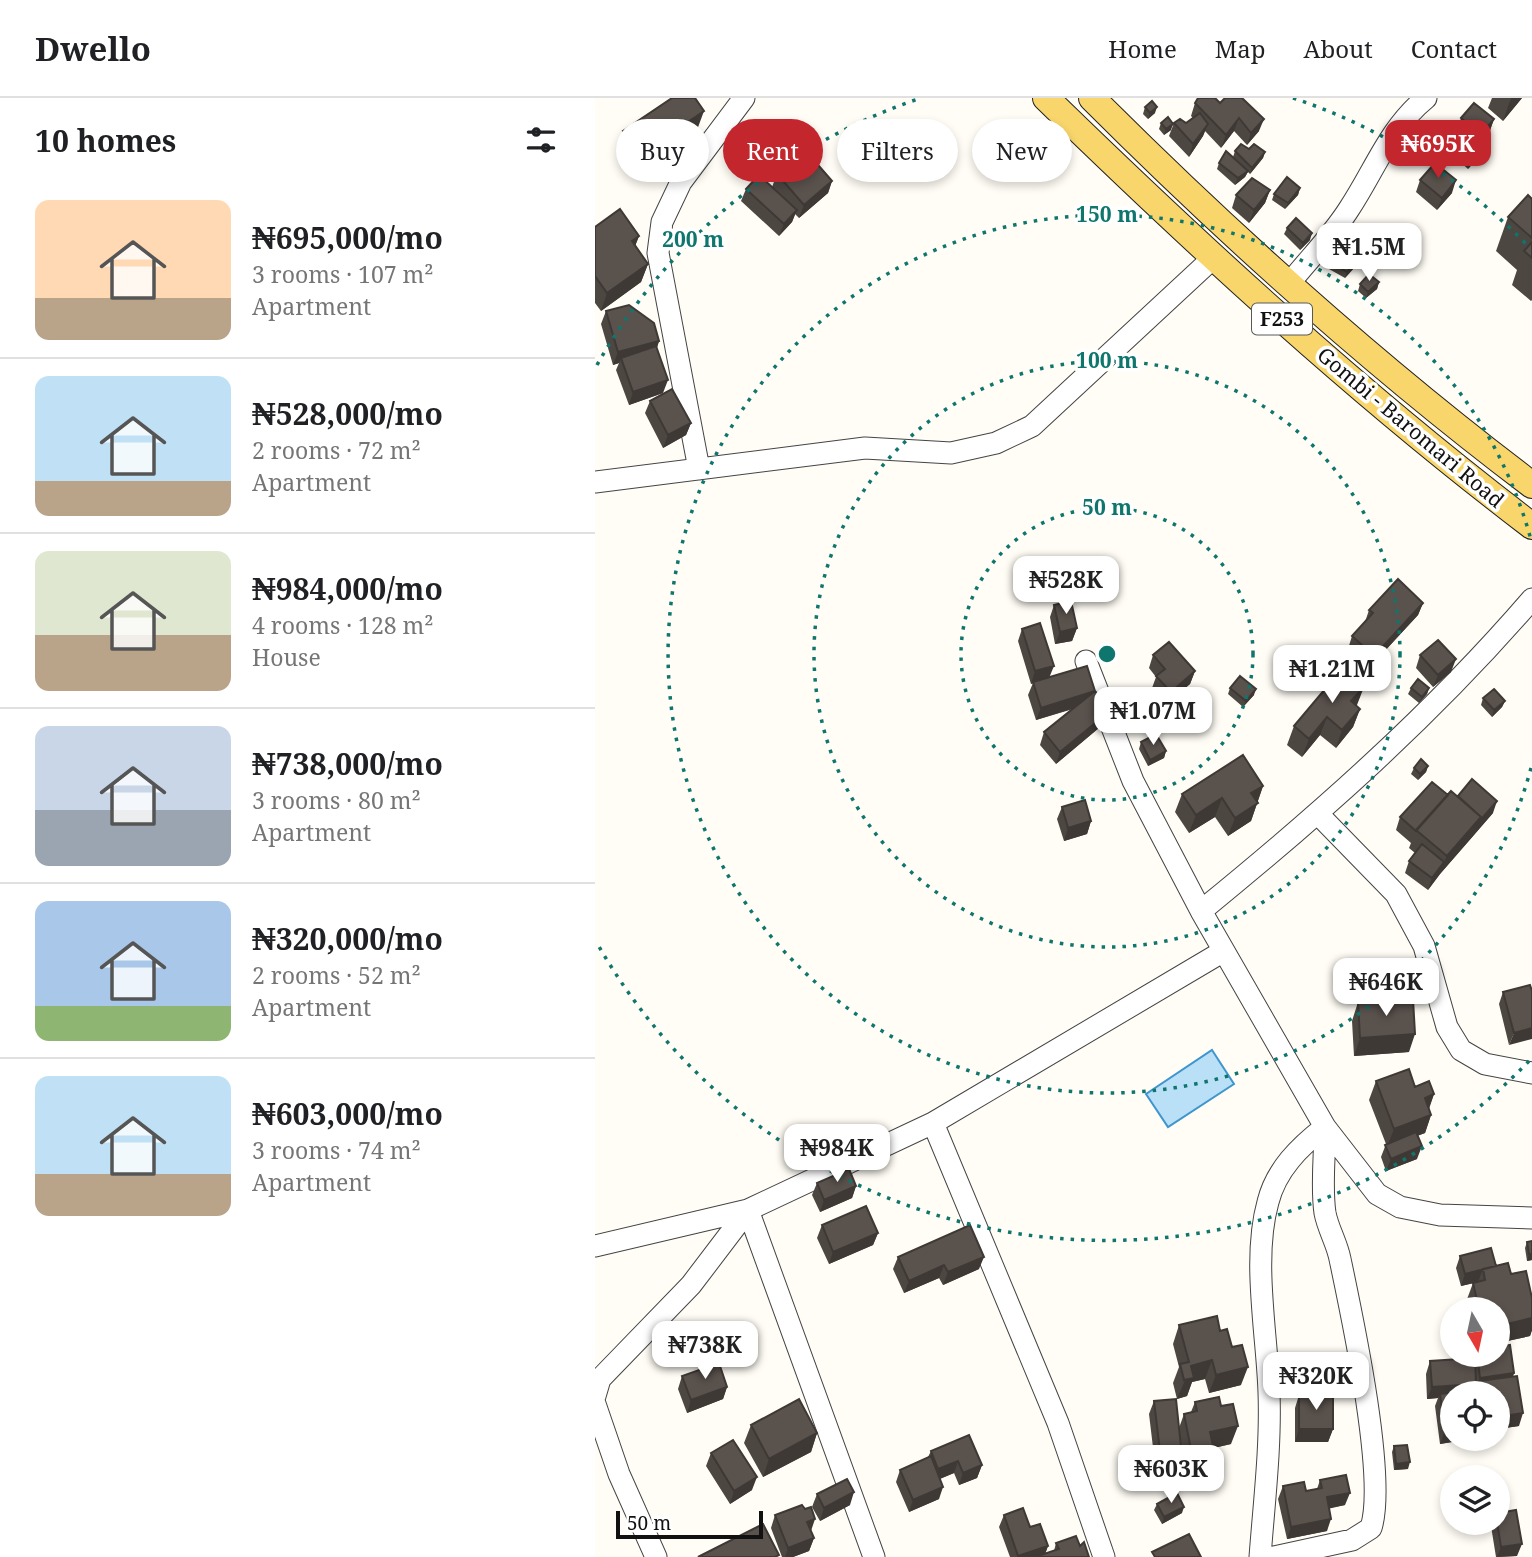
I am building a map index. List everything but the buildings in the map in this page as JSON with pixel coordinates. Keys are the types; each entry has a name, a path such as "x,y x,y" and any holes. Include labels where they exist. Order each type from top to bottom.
{"main road":[{"name":"Gombi - Baromari Road","path":"1046,98 1213,258 1382,406 1532,526"},
{"name":"Gombi - Baromari Road","path":"1092,98 1287,285 1443,418 1532,485"}],"street":[{"path":"699,469 663,286 659,243 662,222 681,182 744,98"},
{"path":"1287,285 1349,210 1389,137 1409,111 1426,98"},
{"path":"595,482 865,448 951,453 996,443 1032,426 1213,258"},
{"path":"1201,911 1319,815 1425,715 1532,598"},
{"path":"1086,661 1133,781 1222,952 1325,1127 1377,1194 1389,1202 1440,1215 1532,1218"},
{"path":"1319,815 1396,894 1424,946 1447,1027 1461,1050 1485,1064 1532,1073"},
{"path":"595,1246 748,1210 933,1123 1222,952"},
{"path":"933,1123 1058,1423 1104,1557"},
{"path":"1287,1555 1352,1540 1371,1528 1376,1511 1369,1429 1355,1340 1339,1255 1325,1214 1325,1127"},
{"path":"1260,1557 1269,1396 1261,1265 1268,1202 1283,1167 1306,1142 1325,1127"},
{"path":"595,1396 600,1379 691,1285 748,1210"},
{"path":"748,1210 874,1557"},
{"path":"595,1404 619,1474 656,1557"}],"water":[{"path":"1212,1050 1234,1084 1168,1127 1146,1094"}]}
